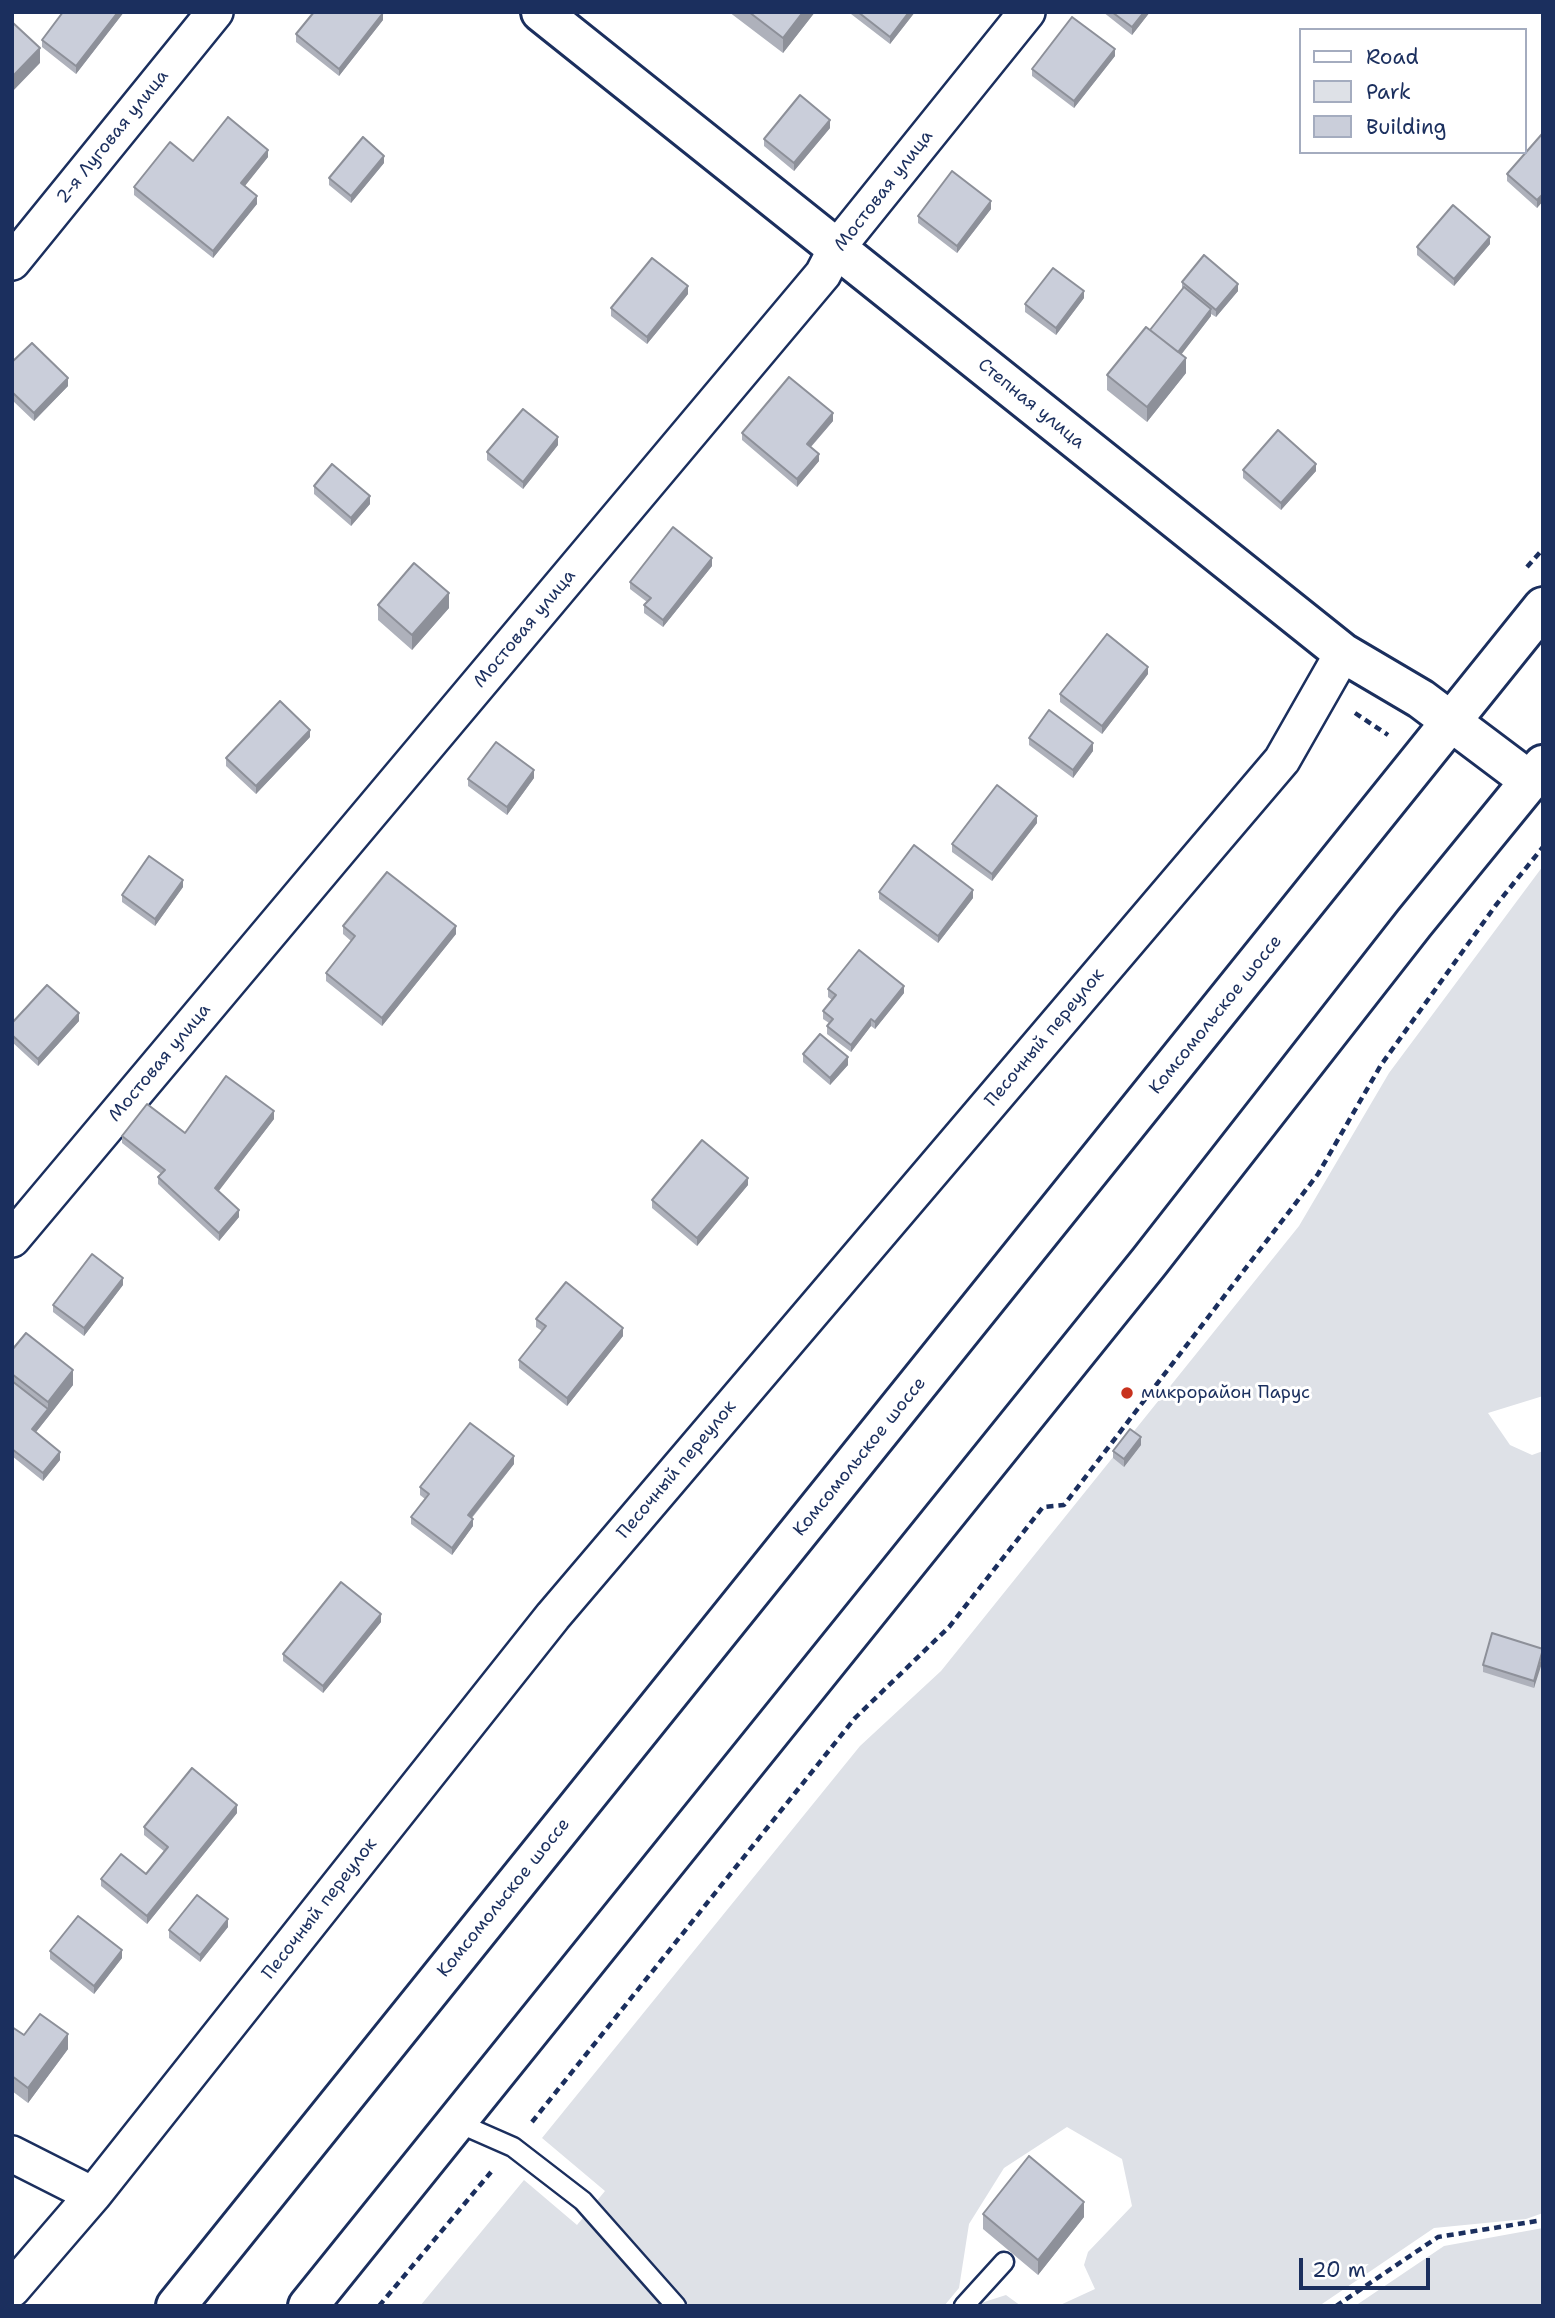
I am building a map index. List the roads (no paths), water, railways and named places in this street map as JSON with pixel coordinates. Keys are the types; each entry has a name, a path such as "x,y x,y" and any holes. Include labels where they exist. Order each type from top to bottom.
{"main road":[{"name":"Степная улица","path":"541,12 1348,656 1449,722 1536,773"},
{"name":"Комсомольское шоссе","path":"176,2306 1543,607"},
{"path":"308,2306 1149,1262 1414,923 1536,773"}],"street":[{"name":"2-я Луговая улица","path":"12,262 215,12"},
{"name":"Мостовая улица","path":"12,1239 823,274 836,249 1027,12"},
{"name":"Песочный переулок","path":"12,2289 93,2195 552,1616 1282,760 1348,656"},
{"path":"12,2154 93,2195"}],"lane":[{"path":"456,2122 513,2147 583,2201 676,2306"},
{"path":"964,2306 1004,2262"}],"place":[{"name":"микрорайон Парус","path":"1127,1393"}]}
